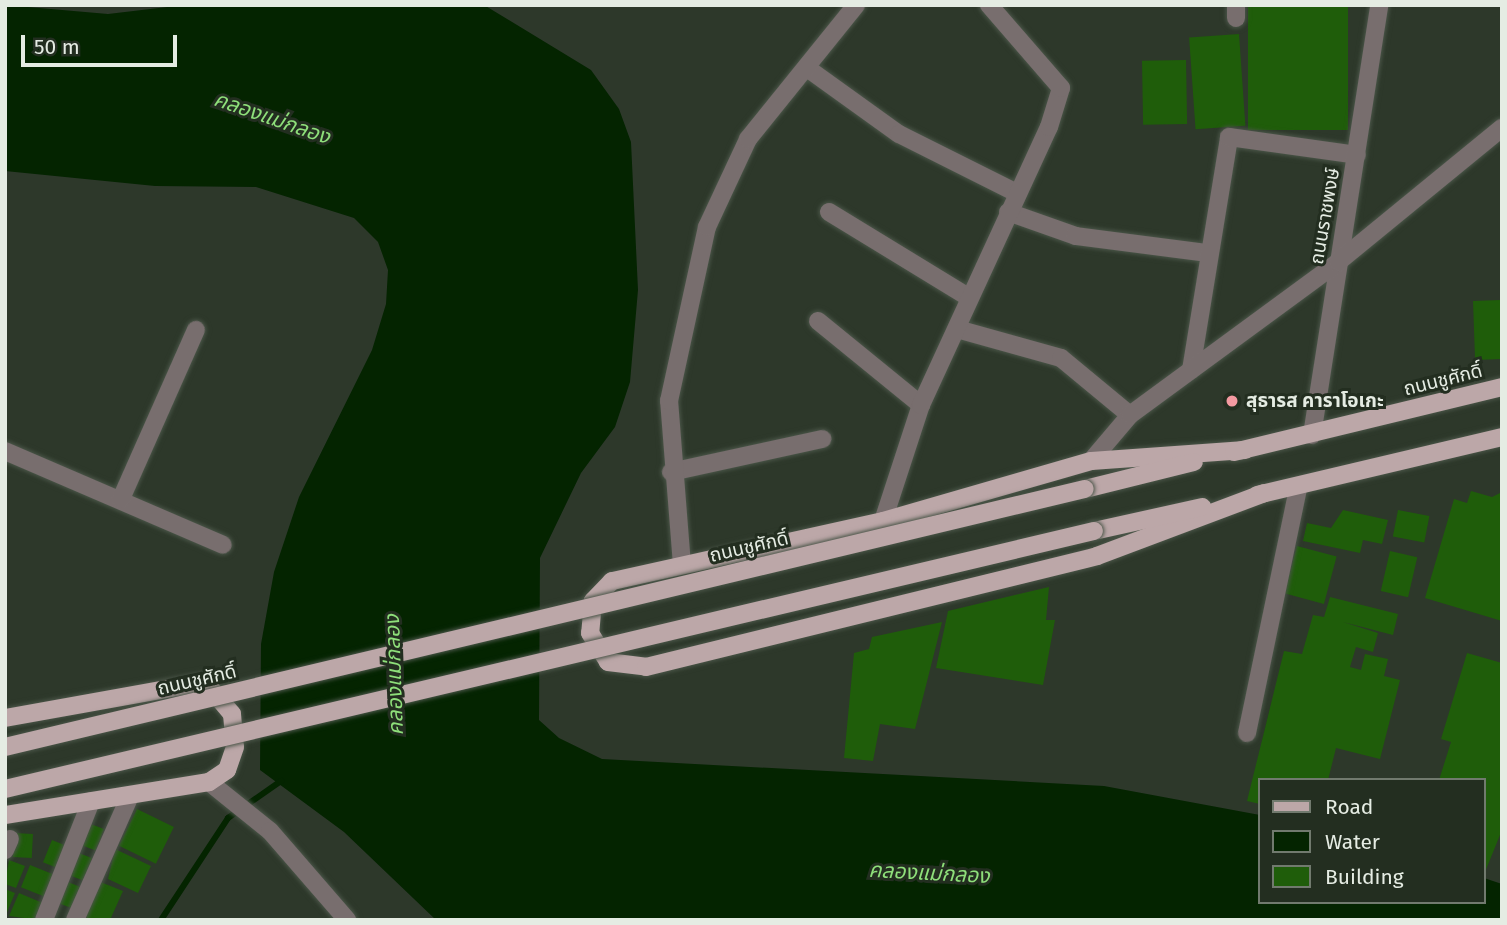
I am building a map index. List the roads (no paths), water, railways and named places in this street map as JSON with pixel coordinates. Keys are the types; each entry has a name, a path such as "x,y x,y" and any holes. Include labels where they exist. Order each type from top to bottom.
{"main road":[{"name":"ถนนชูศักดิ์","path":"5,747 1502,387"},
{"path":"5,789 1094,531 1298,488 1502,437"},
{"path":"1245,450 1091,461 883,521 612,581 593,601 590,633 608,662 646,667 1097,556 1265,493"},
{"path":"5,718 205,682 232,714 235,747 228,770 209,782 5,815"}],"street":[{"path":"682,565 671,472 669,401 707,227 748,139 856,5"},
{"path":"883,521 921,405 957,329 1061,88 989,5"},
{"name":"ถนนราชพงษ์","path":"1311,435 1379,5"},
{"path":"807,68 899,134 1017,193"},
{"path":"1091,461 1129,415 1338,262 1502,128"},
{"path":"1191,370 1207,253 1229,137 1357,155"},
{"path":"829,212 970,298"},
{"path":"1008,212 1076,236 1207,253"},
{"path":"818,321 921,405"},
{"path":"957,329 1061,358 1129,415"},
{"path":"121,499 196,330"},
{"path":"671,472 822,439"},
{"path":"5,451 223,545"},
{"path":"1247,733 1298,488"},
{"path":"209,782 270,831 347,920"},
{"path":"75,920 130,796"},
{"path":"44,920 91,801"}],"water":[{"name":"คลองแม่กลอง","path":"5,5 108,14 184,5 484,5 591,70 619,109 631,142 638,290 630,382 615,427 581,473 540,558 539,720 559,738 602,759 1104,786 1258,815 1258,904 1486,904 1486,879 1502,884 1502,920 436,920 344,832 260,770 261,644 274,572 299,497 372,350 386,304 388,270 378,242 354,218 256,187 155,186 5,171"}],"waterway":[{"path":"161,920 228,818 281,781"}],"place":[{"name":"สุธารส คาราโอเกะ","path":"1232,401"}]}
